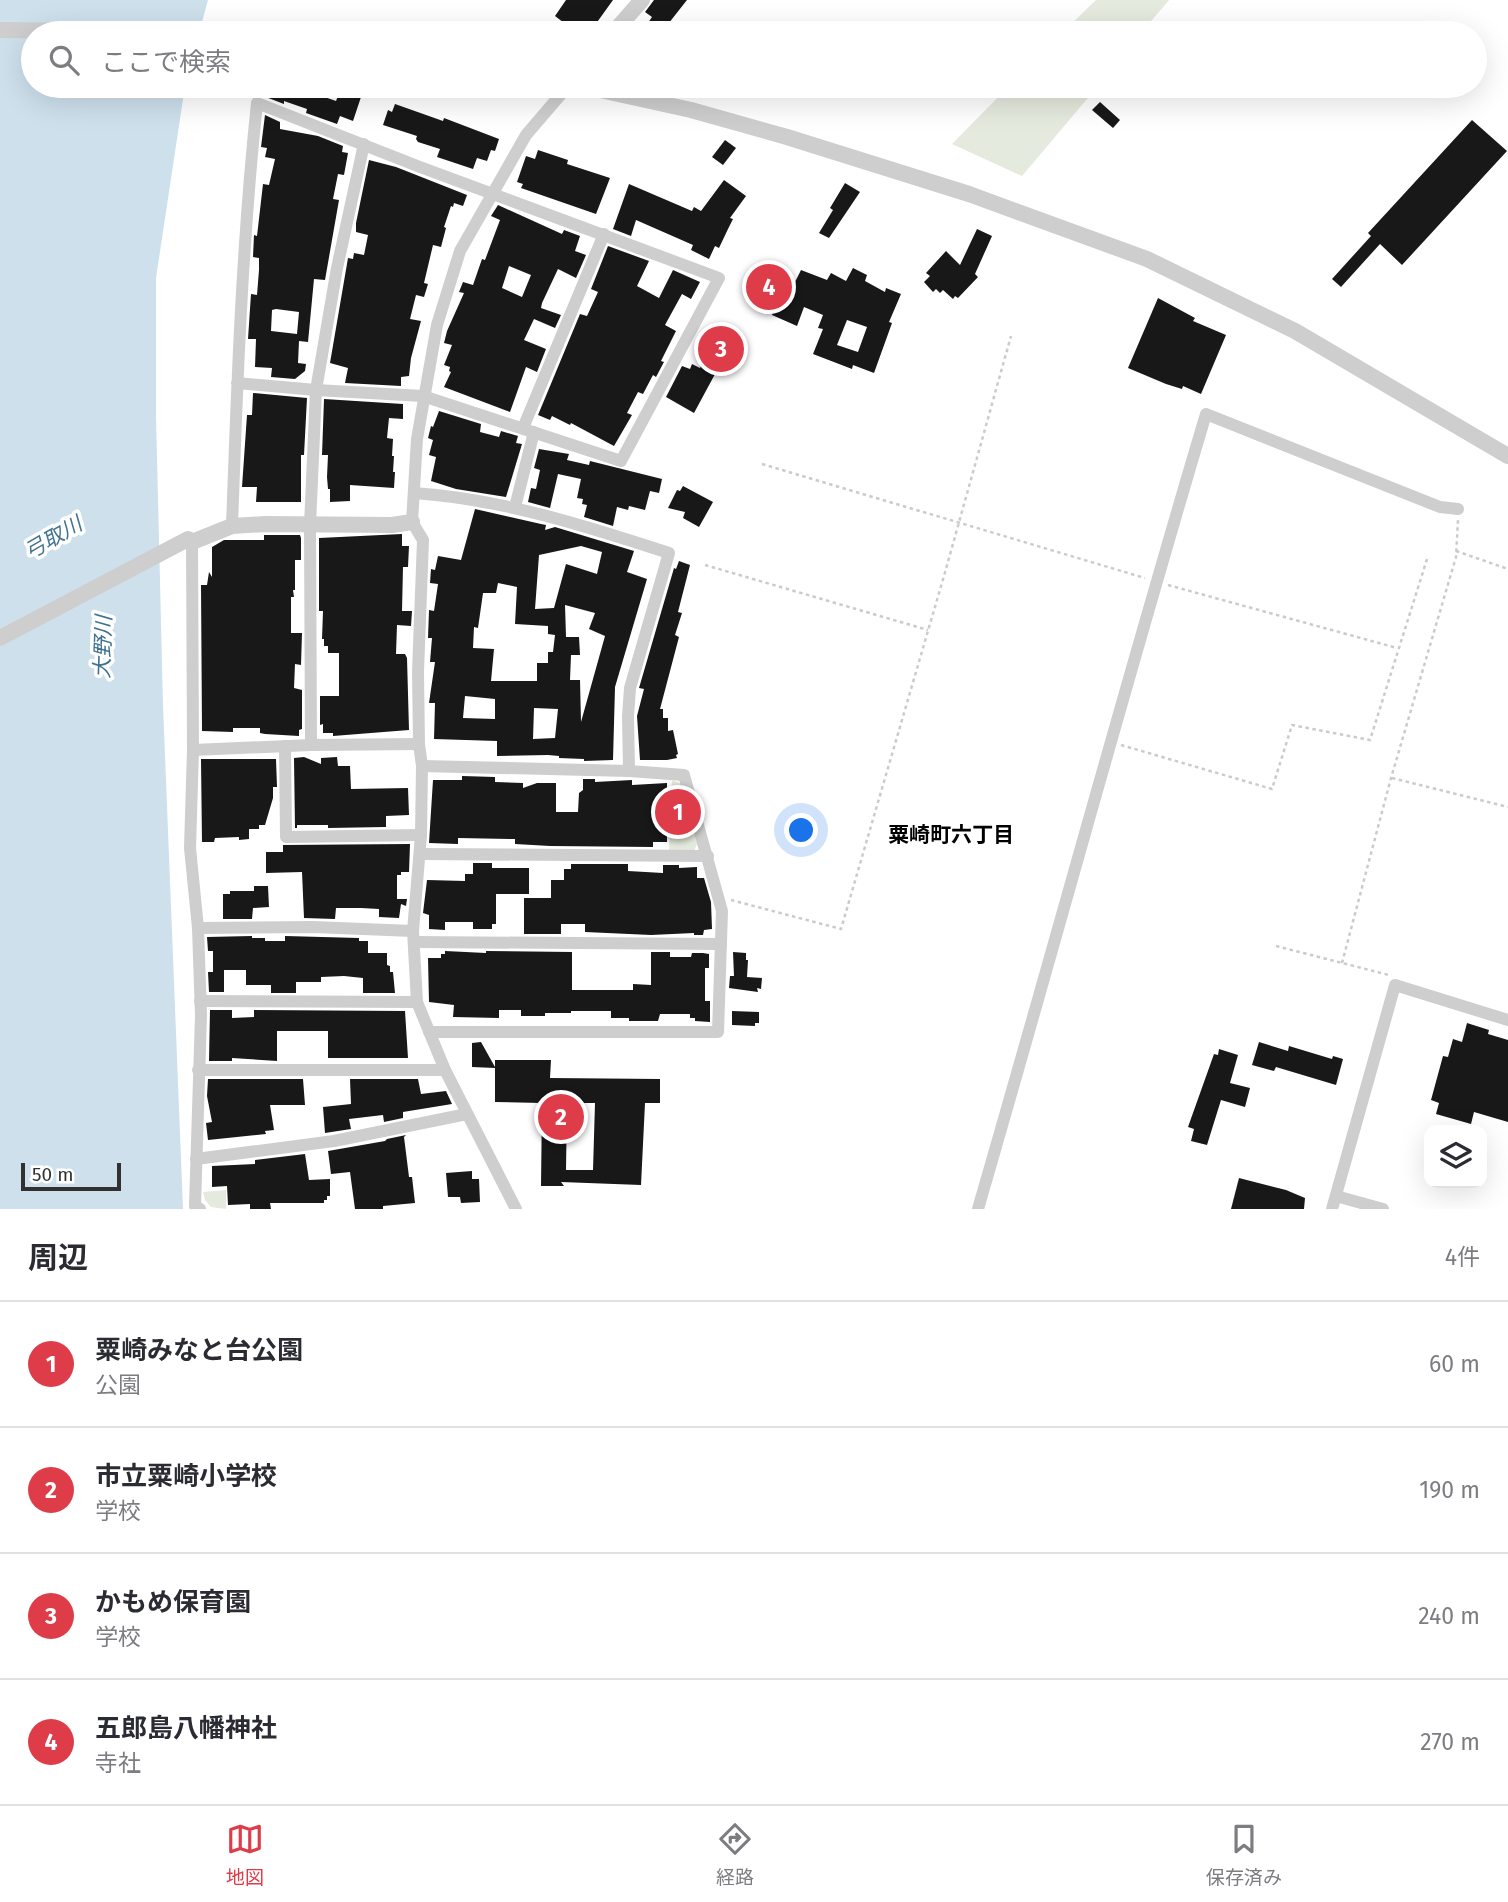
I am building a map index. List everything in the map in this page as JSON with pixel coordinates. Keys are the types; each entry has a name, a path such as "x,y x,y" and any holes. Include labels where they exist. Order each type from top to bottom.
{"street":[{"path":"624,21 642,0"},
{"path":"0,30 21,30"},
{"path":"516,1209 445,1070 417,1002 414,937 421,835 419,627 423,540 412,522 416,439 423,396 437,325 460,251 526,135 558,98"},
{"path":"636,98 787,137 981,198 1147,259 1295,331 1508,456"},
{"path":"232,526 237,383 247,199 257,103 719,278 621,461 423,396 237,383"},
{"path":"311,745 310,525 316,390 337,268 364,144"},
{"path":"515,507 528,430 604,234"},
{"path":"978,1209 1206,414 1436,505 1458,509"},
{"path":"414,493 515,507 669,553 630,688 629,771"},
{"path":"0,638 190,541 232,526 392,525 412,522"},
{"path":"190,541 193,750 190,848 198,928 200,1001 197,1208"},
{"path":"193,750 419,744"},
{"path":"285,746 286,837 421,835"},
{"path":"422,766 629,771 684,775 722,911 719,1032 429,1032"},
{"path":"419,854 708,856"},
{"path":"198,928 313,927 414,937 721,944"},
{"path":"1332,1209 1395,985 1508,1020"},
{"path":"200,1001 417,1002"},
{"path":"198,1070 445,1070"},
{"path":"196,1159 334,1140 467,1114"},
{"path":"1336,1196 1383,1209"}],"path":[{"path":"718,896 841,929 1011,336"},
{"path":"762,464 1156,582 1397,648"},
{"path":"1342,963 1391,778 1456,551 1458,509"},
{"path":"1456,551 1508,569"},
{"path":"1111,742 1272,789 1292,725 1370,740 1428,556"},
{"path":"705,565 928,630"},
{"path":"1391,778 1508,807"},
{"path":"1276,946 1392,976 1395,985"}],"shaded area":[{"path":"1096,0 1169,0 1151,21 1074,21"},
{"path":"997,98 1088,98 1022,176 952,144"},
{"path":"672,780 682,784 697,844 694,851 669,851"},
{"path":"226,1190 226,1209 211,1207 205,1200 203,1192"}],"water":[{"path":"0,0 208,0 202,21 21,21 21,98 183,98 156,278 156,416 163,705 183,1209 0,1209"}],"building":[{"path":"566,0 613,0 598,21 562,21 555,16"},
{"path":"654,0 687,0 670,21 649,21 652,17 645,12"},
{"path":"268,98 327,98 336,101 337,98 361,98 353,121 340,116 337,124 306,113 307,109 284,101 284,104"},
{"path":"1100,102 1120,120 1113,128 1092,110"},
{"path":"395,104 443,121 444,118 499,139 495,151 491,150 487,161 477,158 473,169 437,157 440,149 418,142 417,136 383,125 388,110 392,112"},
{"path":"265,115 280,122 280,129 318,136 343,146 342,152 348,153 344,175 338,174 333,199 339,200 325,280 314,279 308,342 299,341 298,363 306,364 305,371 295,379 271,377 272,368 255,367 256,339 248,339 251,294 257,295 259,270 259,258 253,257 254,235 257,236 263,184 269,185 275,159 265,157 267,148 261,147","holes":["272,310 299,312 297,334 271,331"]},
{"path":"1472,120 1507,151 1402,265 1380,244 1341,287 1332,279 1371,236 1368,233"},
{"path":"725,140 736,148 723,165 712,157"},
{"path":"538,150 568,160 567,164 610,178 596,214 521,188 523,184 517,182 526,156 535,159"},
{"path":"369,160 396,167 467,195 463,206 454,203 453,207 451,206 441,247 433,245 424,283 428,284 424,297 416,295 410,319 421,321 409,376 401,377 401,386 345,383 348,368 330,363 348,258 353,259 354,253 364,255 368,235 356,232 356,223"},
{"path":"724,180 746,196 730,218 733,219 719,248 715,246 709,259 691,250 693,245 636,220 631,236 613,229 629,184 692,211 694,207 701,211"},
{"path":"845,183 860,192 829,238 819,233"},
{"path":"498,205 562,234 564,230 580,236 575,251 586,255 576,278 558,269 541,308 561,315 555,328 534,319 524,340 546,349 537,372 526,367 510,412 444,387 451,372 450,367 444,365 452,345 444,343 447,331 464,293 459,292 463,282 473,285 482,259 485,260 500,220 491,216","holes":["509,266 531,275 522,297 502,288"]},
{"path":"977,229 992,236 975,274 978,277 958,298 955,296 953,299 943,290 940,293 936,289 933,292 924,282 930,276 926,273 946,251 960,265"},
{"path":"608,246 649,261 637,286 659,298 673,270 700,282 691,299 682,294 665,325 676,331 661,361 664,362 643,394 638,392 627,413 632,415 614,446 571,423 570,425 552,416 550,420 538,415 580,314 587,316 598,292 591,289"},
{"path":"853,268 867,275 865,281 885,292 886,288 901,294 889,322 892,323 874,373 853,365 852,369 813,354 823,329 818,328 823,315 804,307 797,326 772,315 782,289 785,290 787,286 792,288 801,270 827,280 831,273 846,281","holes":["847,320 867,327 858,352 837,345"]},
{"path":"1158,298 1195,318 1193,321 1226,335 1201,394 1183,386 1182,389 1166,384 1128,368"},
{"path":"723,329 729,330 735,337 694,413 666,397 682,366 690,369 692,364 700,368 714,343 714,336"},
{"path":"253,393 307,398 304,455 301,455 301,502 256,502 257,487 242,487 247,415 252,415"},
{"path":"324,399 403,404 403,419 389,418 387,438 393,439 394,488 350,485 350,501 330,502 328,455 322,455"},
{"path":"439,411 481,424 480,432 499,437 501,431 518,436 516,443 522,444 506,497 456,489 431,481 436,457 429,455 433,440 428,438"},
{"path":"539,449 569,454 567,460 589,465 590,461 662,479 659,493 650,491 645,510 629,506 628,510 617,507 613,526 584,517 587,505 582,504 583,499 577,498 581,479 558,474 550,508 528,502 531,488 536,489 540,470 534,468"},
{"path":"683,486 713,502 699,527 683,518 685,512 668,508 677,490 680,491"},
{"path":"475,509 546,525 545,530 555,527 634,551 627,572 647,579 615,687 613,760 584,761 548,755 497,756 497,741 434,739 435,703 429,703 435,662 430,662 432,638 428,638 429,610 434,611 438,584 430,583 431,569 435,570 438,556 461,560","holes":["581,546 602,552 597,574 566,564 554,608 535,609 539,555","498,583 517,587 515,624 548,626 548,634 555,635 553,652 548,652 548,663 537,663 537,681 491,681 494,649 473,648 474,627 478,628 483,593 496,593","565,605 595,613 589,629 605,636 581,722 580,680 570,680 571,655 580,655 579,637 566,637","465,696 495,699 495,719 463,718","534,708 558,709 555,738 533,739"]},
{"path":"402,534 402,546 409,546 408,567 403,567 402,611 412,611 411,626 397,625 396,654 405,654 407,658 409,730 333,736 333,733 323,733 323,724 320,725 320,696 339,696 339,653 328,653 328,646 324,646 322,639 323,611 319,611 319,538"},
{"path":"264,535 300,535 301,538 301,560 295,560 295,590 294,597 291,597 291,633 302,633 301,665 295,664 294,688 302,690 302,729 299,730 299,736 260,733 260,728 233,728 233,732 202,731 201,585 207,585 209,572 212,577 212,547 224,540 264,540"},
{"path":"679,561 690,565 678,612 682,613 675,635 679,637 660,709 663,709 663,718 668,718 668,731 673,730 678,754 677,758 667,760 640,760 637,716 644,689 639,688 674,568 676,569"},
{"path":"304,757 321,764 321,758 337,757 338,766 350,766 351,789 408,788 409,815 386,816 386,827 328,828 328,825 297,825 295,828 294,758"},
{"path":"201,759 276,759 277,787 273,787 273,798 265,825 259,825 259,829 249,829 249,839 215,838 214,842 202,842"},
{"path":"462,776 495,777 495,782 523,783 523,788 537,783 556,783 556,812 578,812 583,779 595,779 595,782 632,780 632,785 667,783 667,842 653,842 653,847 515,844 515,839 458,838 458,844 429,843 433,780 462,780"},
{"path":"410,844 409,872 397,875 397,899 407,899 406,906 401,904 399,918 379,917 379,909 336,908 335,919 304,918 302,872 266,873 266,852 283,852 283,845"},
{"path":"473,863 492,863 492,868 529,868 529,894 496,894 496,924 492,924 492,929 473,929 473,922 445,922 445,930 429,929 429,915 423,913 427,880 465,881 465,874 473,874"},
{"path":"571,864 628,864 628,871 663,873 663,865 697,867 697,878 704,878 711,902 712,929 704,930 703,935 651,935 585,932 585,924 561,924 561,934 524,934 524,898 551,898 551,880 564,880 564,869 571,869"},
{"path":"254,886 268,886 269,907 253,908 252,919 223,919 223,894 230,894 230,891 254,891"},
{"path":"285,936 359,938 359,941 368,941 368,953 387,953 387,965 390,966 390,972 393,972 395,993 363,993 363,978 344,976 321,977 321,982 296,982 296,993 271,993 271,985 246,985 246,970 224,970 224,992 209,992 208,972 213,972 213,951 208,951 207,937 265,938 265,941 285,941"},
{"path":"445,951 572,952 572,990 633,990 633,984 651,985 651,952 670,952 670,957 691,957 692,953 709,954 709,968 705,968 705,1001 710,1001 710,1022 695,1021 695,1018 690,1018 690,1014 660,1014 658,1021 629,1021 629,1018 611,1018 611,1011 571,1011 545,1013 545,1016 521,1016 521,1010 499,1010 499,1018 453,1017 454,1005 429,1002 428,958 441,958"},
{"path":"733,952 746,953 747,977 762,978 758,992 729,988 730,976 734,976"},
{"path":"210,1010 232,1010 232,1018 254,1017 254,1010 405,1011 408,1058 328,1058 328,1031 277,1031 277,1061 232,1058 232,1061 209,1061"},
{"path":"732,1011 759,1012 759,1023 755,1023 755,1026 732,1025"},
{"path":"1467,1023 1489,1030 1488,1034 1508,1040 1508,1122 1474,1112 1471,1124 1436,1114 1439,1103 1431,1100 1443,1056 1448,1057 1453,1039 1462,1042"},
{"path":"481,1042 495,1067 495,1060 551,1060 550,1078 660,1079 660,1103 645,1103 641,1185 561,1182 564,1186 541,1186 542,1103 495,1102 495,1068 472,1067 472,1043","holes":["567,1103 595,1103 593,1170 566,1170"]},
{"path":"1259,1042 1288,1051 1289,1046 1332,1059 1333,1056 1343,1059 1336,1085 1276,1067 1274,1071 1252,1065"},
{"path":"1219,1049 1238,1055 1230,1083 1250,1088 1245,1107 1221,1100 1207,1145 1191,1141 1194,1129 1188,1127 1214,1054 1218,1055"},
{"path":"208,1079 303,1079 305,1105 270,1105 274,1130 265,1131 266,1134 208,1140 206,1123 212,1122 207,1096"},
{"path":"350,1079 418,1079 421,1094 446,1091 452,1104 403,1112 403,1118 384,1122 383,1115 349,1119 351,1129 325,1133 323,1107 351,1104"},
{"path":"406,1135 404,1137 409,1177 412,1177 415,1203 383,1206 383,1209 355,1209 350,1172 331,1174 328,1151"},
{"path":"305,1154 309,1180 330,1179 330,1196 327,1196 324,1203 270,1203 271,1209 250,1209 250,1204 228,1205 227,1186 212,1187 212,1166 255,1164 255,1160"},
{"path":"472,1171 472,1179 479,1179 480,1202 461,1203 460,1197 448,1197 446,1173"},
{"path":"1239,1178 1286,1190 1305,1198 1304,1209 1231,1209"}],"place":[{"name":"五郎島八幡神社","path":"769,287"},
{"name":"かもめ保育園","path":"721,349"},
{"name":"粟崎みなと台公園","path":"678,812"},
{"name":"市立粟崎小学校","path":"561,1117"}],"district":[{"name":"粟崎町六丁目","path":"951,835"}],"water label":[{"name":"弓取川","path":"53,538"},
{"name":"大野川","path":"103,647"}]}
